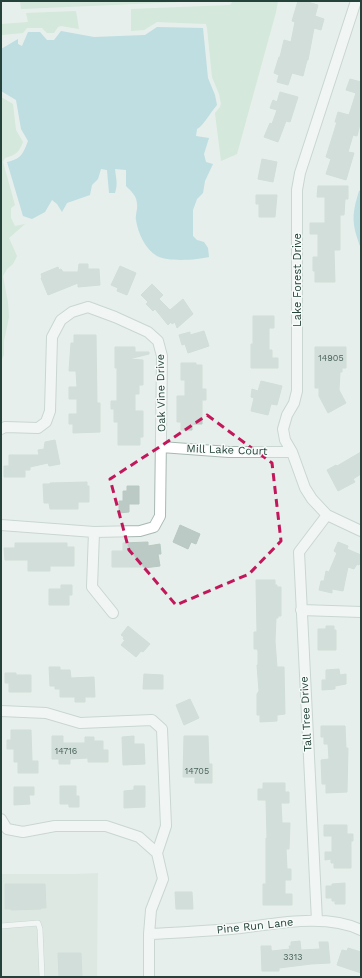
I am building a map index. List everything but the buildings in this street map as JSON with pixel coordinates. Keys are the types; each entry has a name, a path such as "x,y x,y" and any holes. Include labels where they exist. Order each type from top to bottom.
{"street":[{"name":"Lake Forest Drive","path":"356,1 300,173 297,190 297,391 294,403 287,415 282,429 285,440 292,452 305,488 312,499 327,515 361,531"},
{"name":"Oak Vine Drive","path":"1,429 5,427 38,428 46,422 50,411 52,337 61,320 72,312 88,307 115,316 148,332 158,341 162,356 160,516 154,527 140,531 94,532 1,525"},
{"name":"Mill Lake Court","path":"161,447 229,452 292,452"},
{"name":"Tall Tree Drive","path":"317,921 301,610 300,552 327,515"},
{"path":"94,532 92,587 113,613"},
{"path":"301,610 361,612"},
{"path":"1,711 46,713 80,723 152,720 162,729 166,826 157,853 163,879 151,910 149,934 149,977"},
{"path":"1,819 7,828 23,832 55,826 106,826 138,837 157,853"},
{"name":"Pine Run Lane","path":"149,934 189,932 272,923 317,921 349,924 361,930"}],"lane":[{"path":"1,926 38,923 40,929 42,977"}],"highlighted area":[{"path":"207,415 272,463 281,541 249,574 176,605 129,550 110,479"}],"shaded area":[{"path":"98,873 97,977 1,977 1,874"}],"green space":[{"path":"20,1 203,1 21,9"},
{"path":"233,1 278,1 237,154 221,161 215,113 221,104 219,94 212,77 206,24 157,22 144,30 131,31 131,9 230,5"},
{"path":"76,11 79,29 61,26 58,27 54,33 47,33 42,28 27,28 23,33 1,35 1,24 28,22 26,13"},
{"path":"1,97 13,104 16,130 23,142 17,153 5,158 3,162 15,205 11,208 11,218 15,226 25,224 9,238 17,256 13,264 7,269 3,276 9,317 4,341 4,355 1,361"}],"water":[{"path":"157,27 203,28 208,78 215,95 217,105 205,122 197,129 196,136 209,138 204,154 206,162 213,164 205,181 203,193 197,199 193,210 193,236 197,240 204,242 208,248 209,257 190,260 175,260 157,256 149,249 138,230 136,218 137,201 126,186 126,170 115,169 117,184 115,193 109,193 107,170 101,169 98,179 92,185 90,195 67,203 62,212 57,204 52,200 45,212 32,219 23,216 7,162 21,155 28,141 21,129 16,100 1,91 1,49 18,39 18,44 22,46 28,32 40,32 47,40 54,40 61,31 94,37 145,35"},
{"path":"361,190 361,249 354,227 354,214 356,200 359,191"}]}
